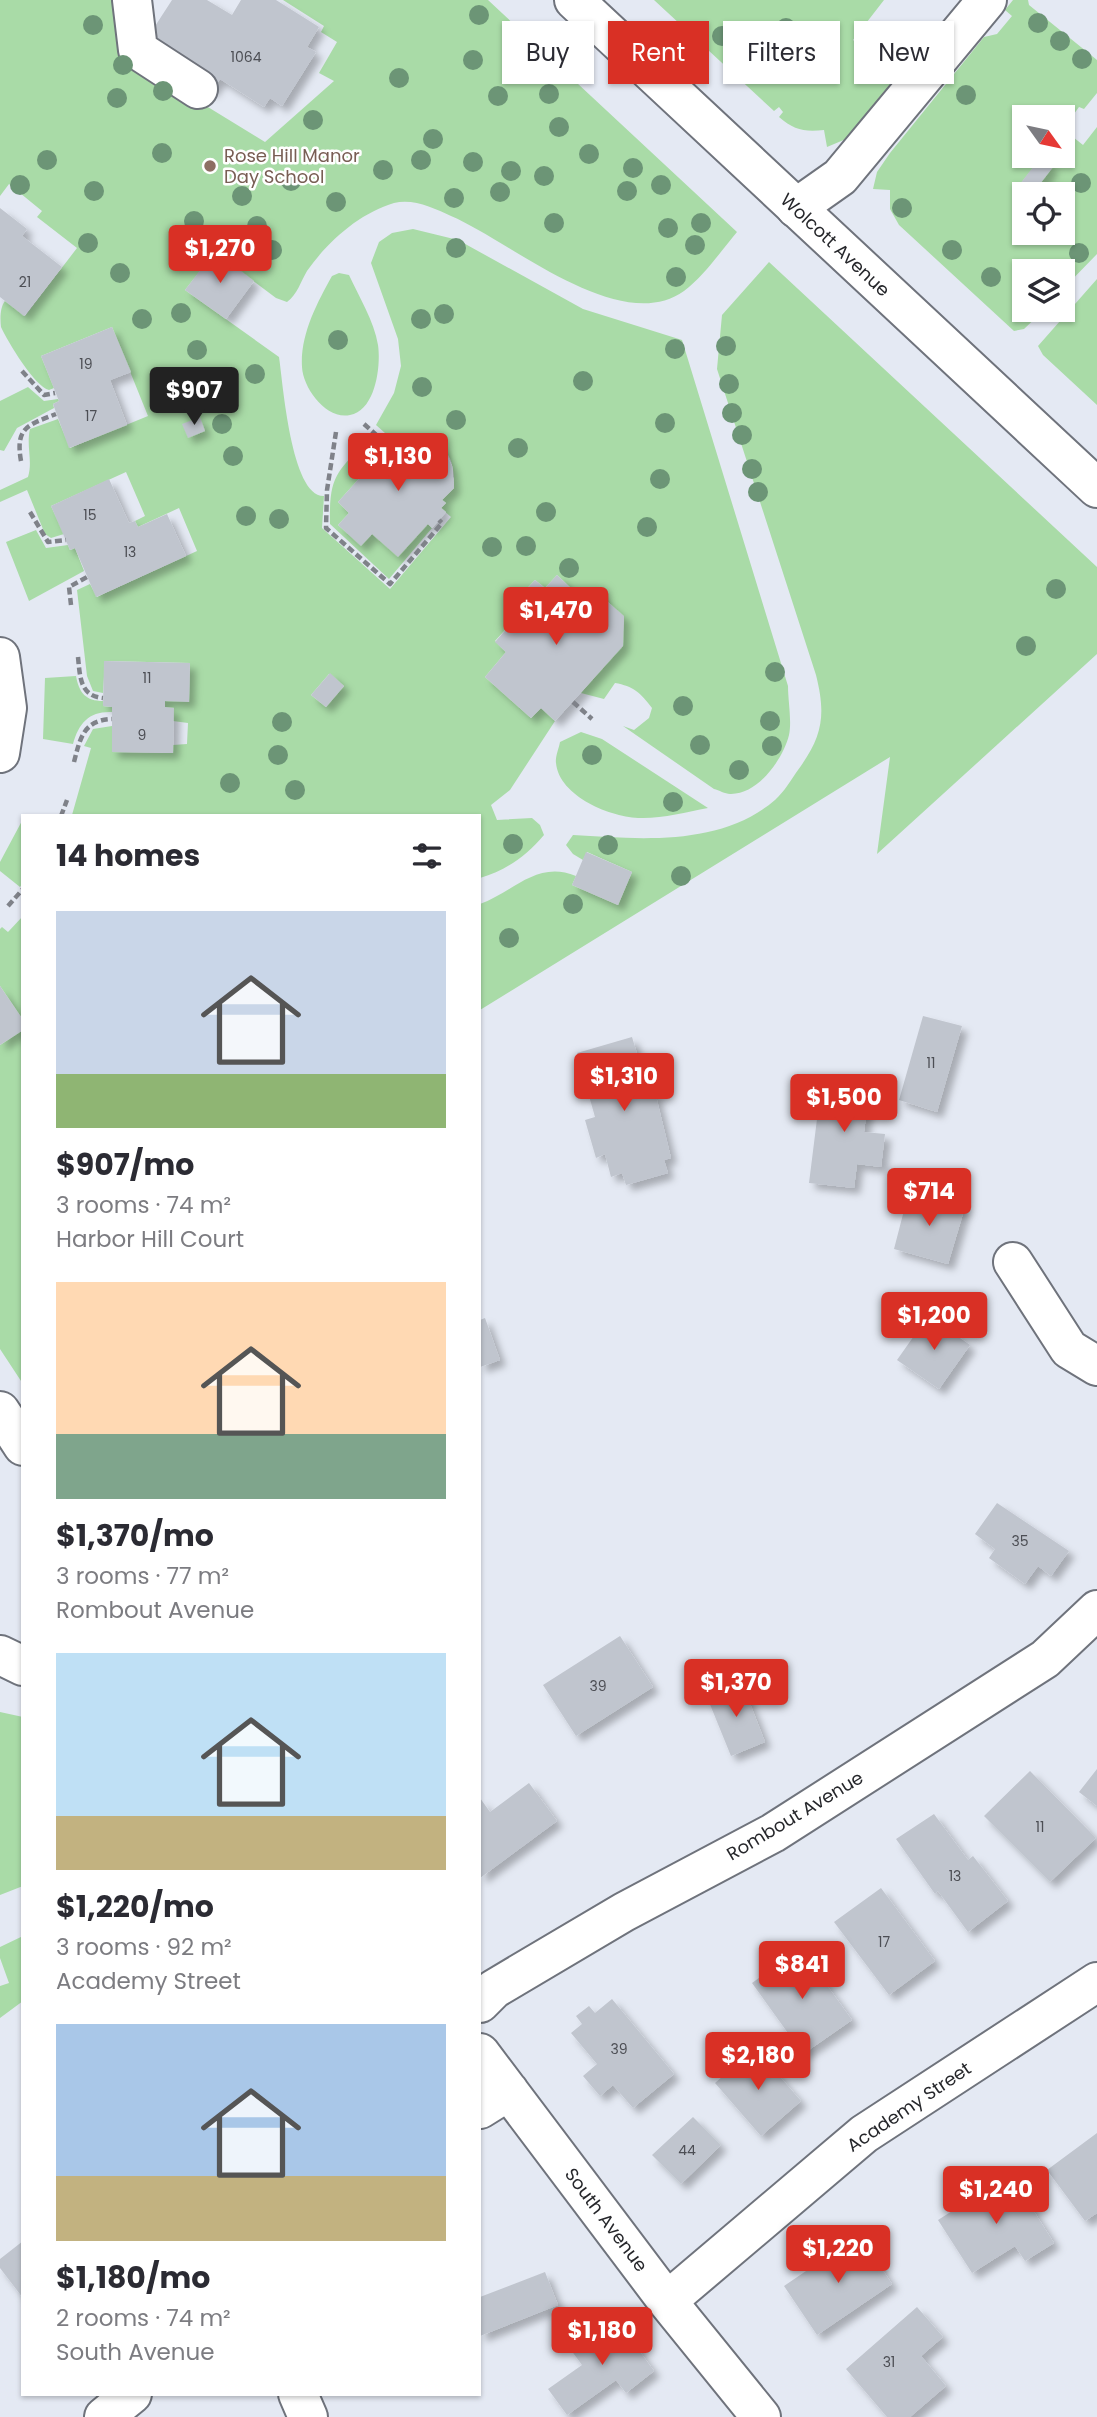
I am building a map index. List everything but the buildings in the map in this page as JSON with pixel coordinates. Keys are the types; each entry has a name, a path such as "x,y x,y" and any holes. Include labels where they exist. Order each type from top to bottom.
{"street":[{"path":"132,0 138,50 198,89"},
{"name":"Wolcott Avenue","path":"574,0 1097,488"},
{"path":"796,208 840,177 987,0"},
{"path":"0,657 7,708 0,753"},
{"path":"1013,1262 1069,1349 1097,1366"},
{"path":"0,1411 21,1443"},
{"name":"Rombout Avenue","path":"481,2002 494,1989 624,1912 773,1833 886,1762 1045,1659 1097,1611"},
{"path":"0,1655 21,1665"},
{"name":"Academy Street","path":"667,2301 864,2134 1097,1982"},
{"name":"South Avenue","path":"481,2056 494,2100 667,2301 761,2417"},
{"path":"104,2417 130,2396"},
{"path":"299,2396 307,2417"}],"path":[{"path":"22,371 44,395 55,393"},
{"path":"21,461 18,445 22,432 28,425 56,414"},
{"path":"364,424 391,448"},
{"path":"336,432 327,490 326,528 390,584 442,523 439,520"},
{"path":"30,512 48,542 66,540"},
{"path":"71,605 69,587 87,577"},
{"path":"78,657 84,689 93,697 103,698"},
{"path":"573,702 592,719"},
{"path":"74,762 82,733 93,722 112,719"},
{"path":"62,814 67,800"},
{"path":"8,906 21,890"}],"green space":[{"path":"0,0 115,0 123,55 265,142 334,81 319,73 337,42 321,32 324,26 283,0 488,0 511,21 502,21 502,84 578,84 737,232 691,285 684,291 658,302 629,302 598,294 566,280 451,216 423,205 401,202 369,214 335,239 315,260 287,302 276,298 215,252 185,290 279,357 286,413 296,459 313,491 324,496 322,528 390,589 451,517 441,508 446,503 442,500 454,488 454,480 453,467 444,449 424,438 401,438 395,442 376,425 394,393 401,366 398,339 371,263 379,242 392,233 413,229 458,240 583,309 682,340 788,686 789,735 768,774 750,789 740,793 728,794 714,789 623,726 634,730 649,718 652,708 636,691 615,683 604,699 581,693 622,646 624,617 596,591 577,594 557,575 545,588 535,580 515,601 523,610 495,641 506,652 485,677 531,718 541,708 555,721 510,790 491,805 497,820 532,818 540,825 544,835 523,856 499,871 481,878 481,814 72,814 91,748 84,746 93,729 112,726 112,752 172,753 173,745 187,744 188,723 173,721 165,707 165,701 189,701 190,663 105,661 103,693 93,691 87,676 77,590 90,584 97,597 197,551 179,508 138,527 135,521 145,516 126,472 51,506 64,534 51,538 45,534 27,490 0,502 0,490 28,477 30,429 58,419 70,448 148,416 112,327 41,356 54,388 49,390 37,381 9,343 1,327 1,313 5,301 25,316 77,248 37,217 42,211 9,184 0,196","holes":["329,674 344,686 326,707 311,695"]},
{"path":"654,0 884,0 868,21 854,21 854,84 892,84 846,139 827,147 824,130 800,129 784,121 779,117 783,112 779,107 774,111 745,84 840,84 840,21 723,21 723,64 709,51 709,21 677,21"},
{"path":"1013,0 1028,0 1029,5 1097,60 1097,93 1084,109 1079,107 1075,112 1075,105 1012,105 1012,168 1033,168 1022,182 1012,182 1012,245 1075,245 1075,182 1041,182 1052,168 1075,168 1075,139 1083,145 1097,127 1097,254 1075,277 1075,259 1012,259 1012,322 1031,322 1024,329 1014,331 899,225 890,209 890,190 873,189 877,172 890,153 946,84 954,84 954,74 984,37 997,34 1012,16 1005,10"},
{"path":"769,262 1097,567 1097,654 877,854 890,757 481,1009 481,904 538,874 562,872 576,876 572,885 618,905 632,872 587,852 583,860 573,854 566,845 573,835 678,837 730,826 753,815 778,797 806,758 817,736 821,702 816,675 717,369 722,315"},
{"path":"339,273 349,275 366,309 379,354 371,396 366,405 350,415 333,413 317,401 303,375 302,367 304,343 311,320 332,276"},
{"path":"1097,279 1097,405 1043,355 1038,346 1059,322 1075,322 1075,304"},
{"path":"28,387 44,401 59,401 53,404 54,408 17,428 4,451 0,450 0,401"},
{"path":"369,438 374,444 357,464 365,472 338,502 349,513 338,525 361,545 372,534 428,524 432,528 389,579 330,524 331,494 337,475"},
{"path":"36,530 46,548 68,545 70,550 75,548 84,571 29,601 6,542"},
{"path":"76,676 84,695 103,701 103,706 112,707 112,712 97,713 86,719 73,744 43,739 45,678"},
{"path":"581,732 602,739 708,808 643,818 618,815 590,804 567,786 559,775 556,763 560,742"},
{"path":"21,823 20,887 0,871 0,862"},
{"path":"21,918 21,1017 0,986 0,929 2,927 8,932"},
{"path":"21,1031 21,1381 0,1349 0,1045"},
{"path":"0,1712 21,1717 21,1887 0,1895"},
{"path":"21,1937 21,2002 0,2018 0,1986 9,1983 0,1958 0,1947"}],"place":[{"name":"Rose Hill Manor Day School","path":"210,166"}]}
